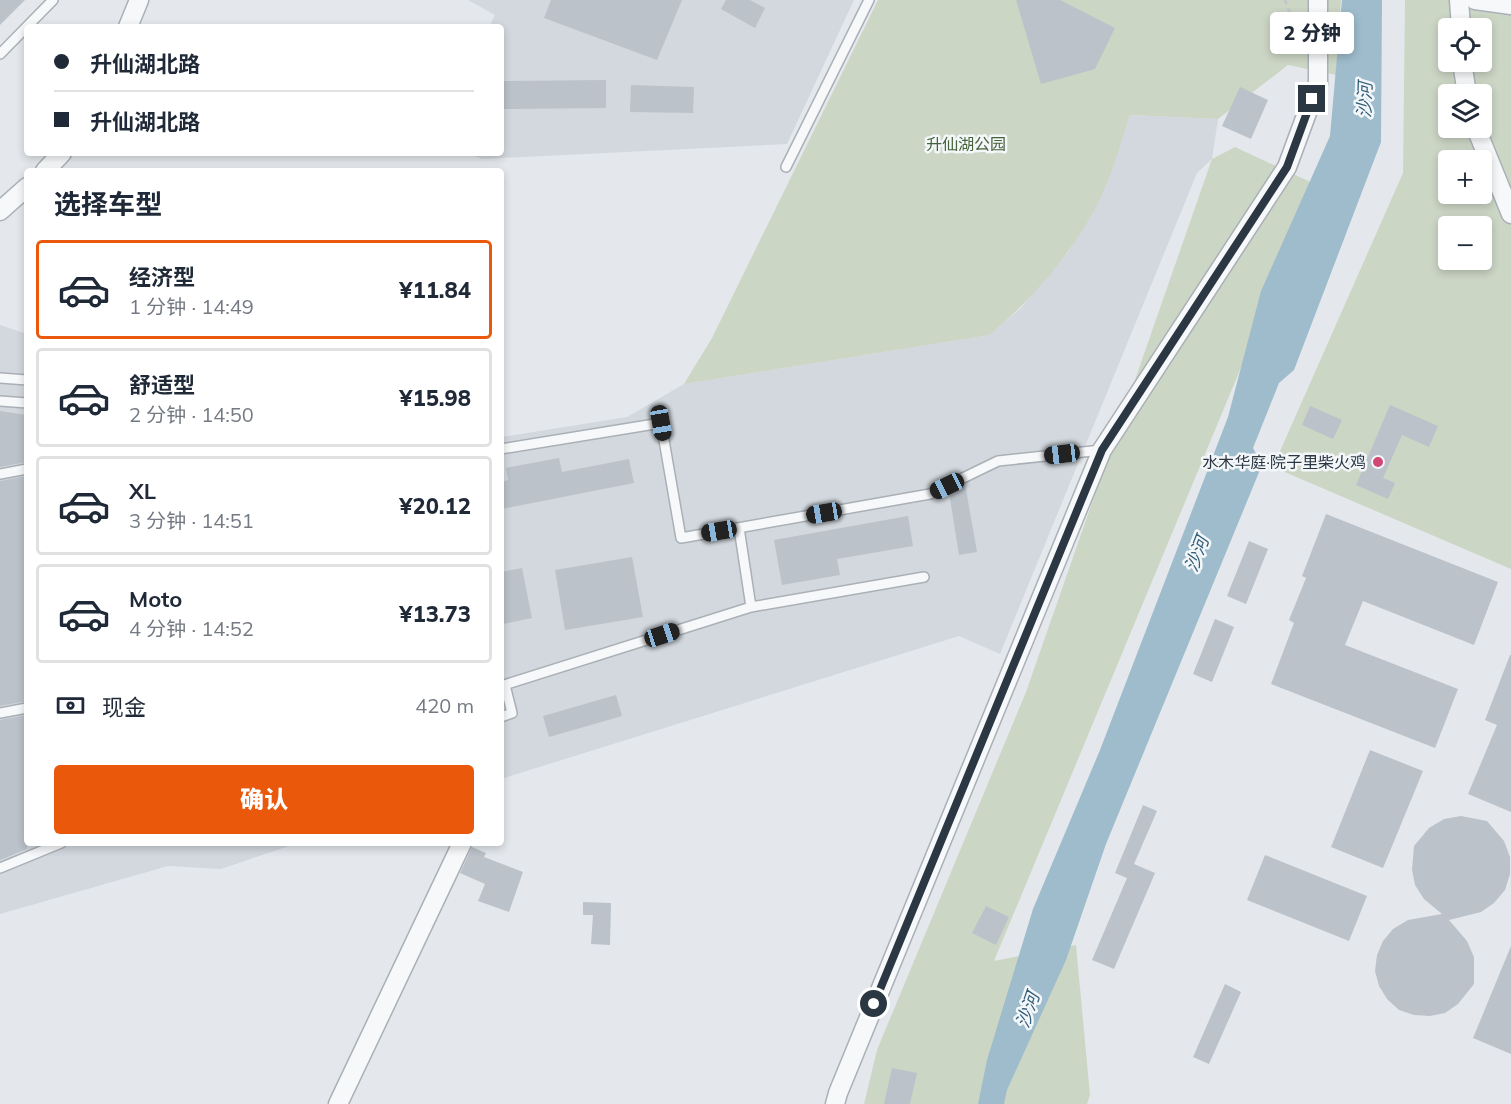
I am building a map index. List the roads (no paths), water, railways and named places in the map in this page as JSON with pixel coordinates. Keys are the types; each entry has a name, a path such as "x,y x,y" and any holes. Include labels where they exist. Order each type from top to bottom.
{"street":[{"path":"129,24 139,0"},
{"path":"836,1104 847,1071 1102,450 1287,167 1318,83 1318,0"},
{"path":"1459,0 1460,18"},
{"path":"1475,0 1511,5"},
{"path":"1480,138 1511,214"},
{"path":"48,168 59,156"},
{"path":"0,211 24,190"},
{"path":"338,1104 461,846"}],"lane":[{"path":"29,24 52,0"},
{"path":"786,167 869,0"},
{"path":"0,54 24,29"},
{"path":"0,378 24,380"},
{"path":"0,401 24,403"},
{"path":"504,449 661,423 681,538 930,494 998,461 1102,450"},
{"path":"0,474 24,470"},
{"path":"739,528 752,607"},
{"path":"504,686 752,607 924,577"},
{"path":"504,689 512,713 504,716"},
{"path":"0,712 24,708"},
{"path":"0,868 54,846"}],"water":[{"name":"沙河","path":"1342,0 1382,0 1381,142 1294,370 1279,383 1253,448 1262,465 1106,844 1066,960 1007,1090 1004,1104 978,1104 987,1060 1033,909 1100,750 1228,417 1261,291 1330,136"}],"place":[{"name":"水木华庭·院子里柴火鸡","path":"1378,462"}],"park label":[{"name":"升仙湖公园","path":"966,144"}]}
